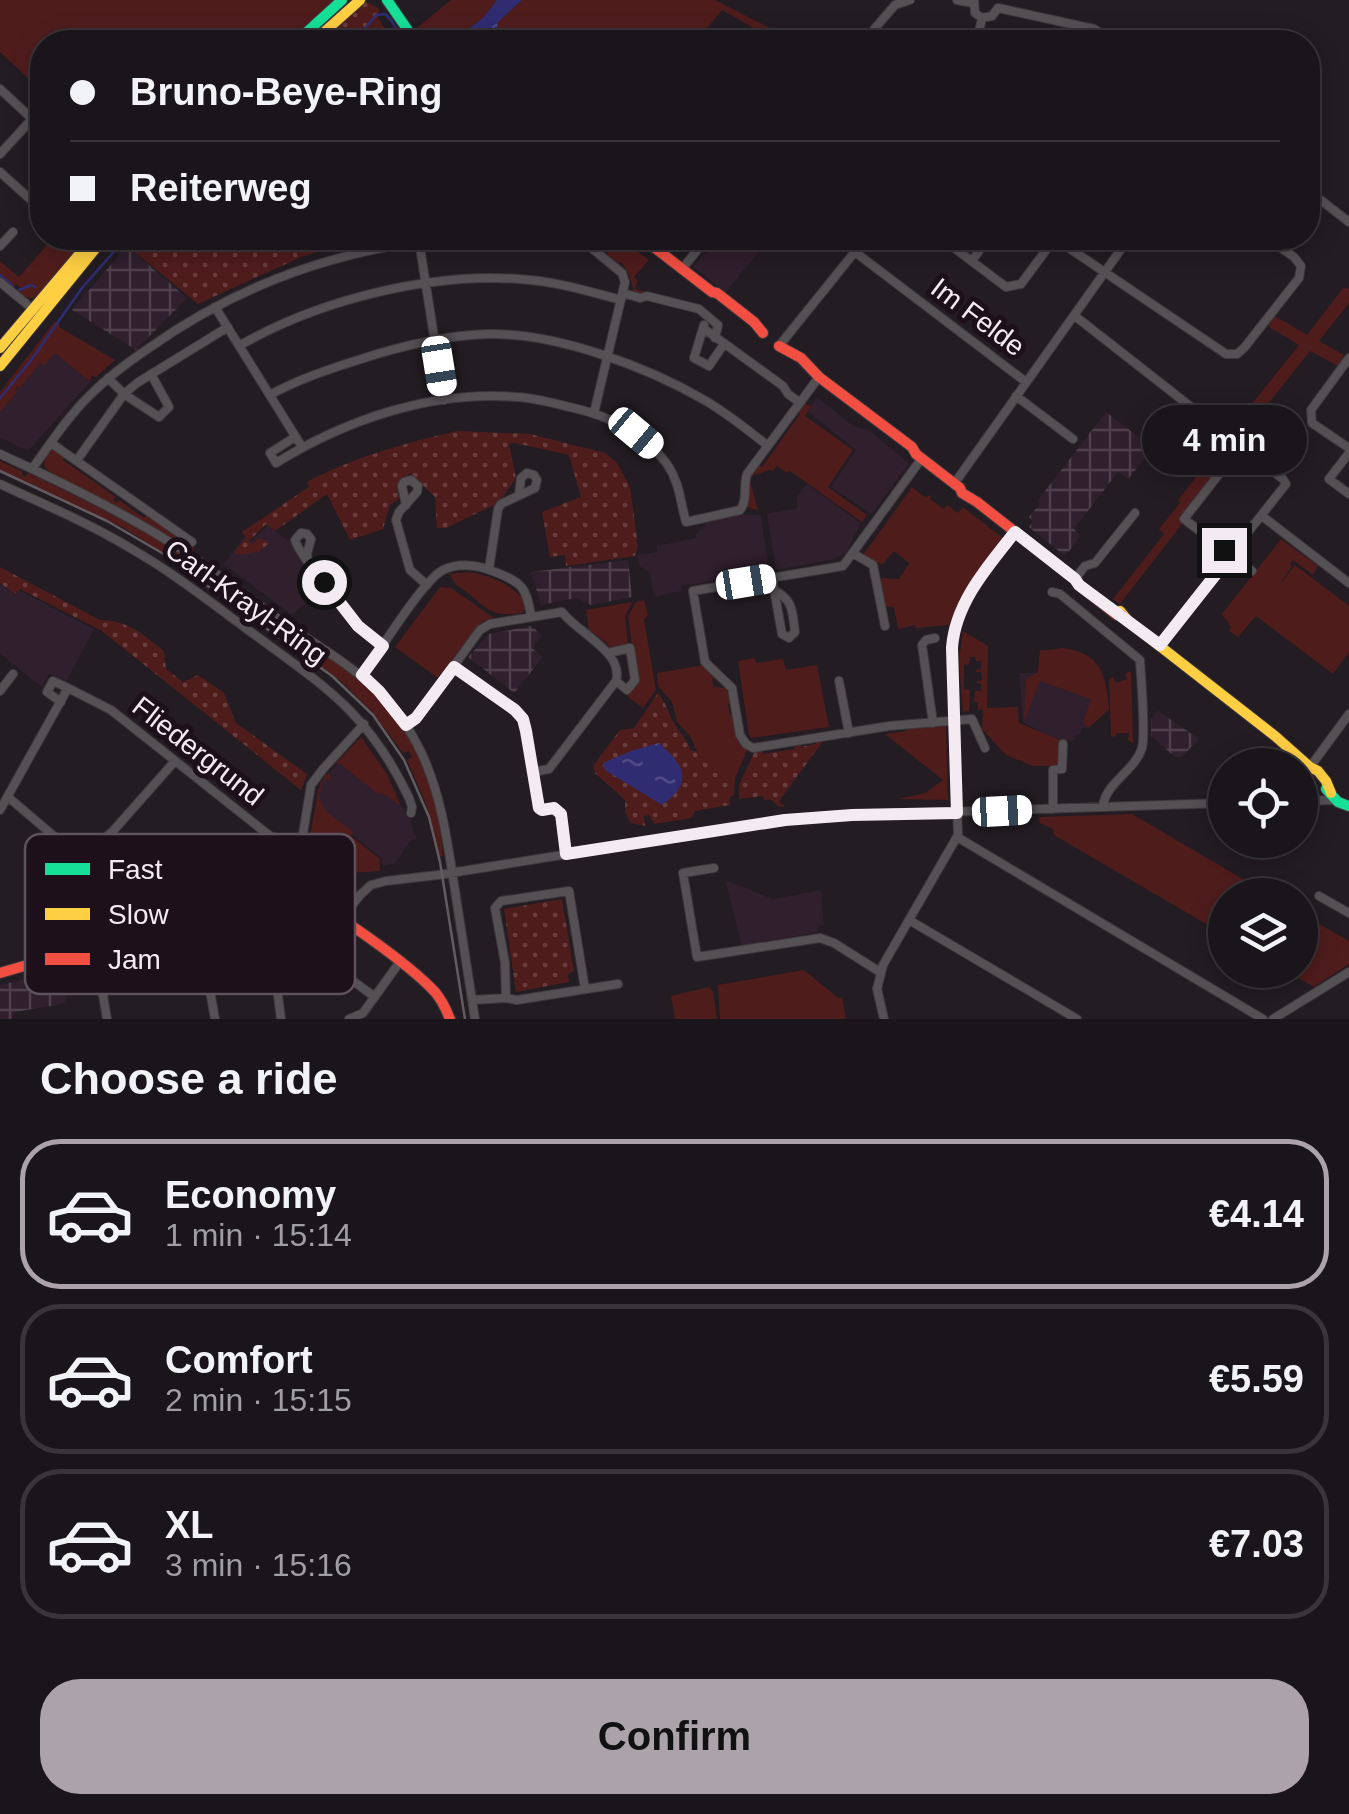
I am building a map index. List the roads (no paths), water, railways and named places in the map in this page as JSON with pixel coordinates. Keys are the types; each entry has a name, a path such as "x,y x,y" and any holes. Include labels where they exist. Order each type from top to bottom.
{"main road":[{"path":"309,30 342,0"},
{"path":"326,30 360,0"},
{"path":"387,0 408,30"},
{"path":"0,366 84,250"},
{"path":"0,348 93,250"},
{"path":"657,250 718,293 779,346 790,350 1075,579 1082,580 1288,748"},
{"path":"1318,771 1333,796 1349,806"},
{"path":"355,931 432,989 450,1019"},
{"path":"0,973 25,966"}],"street":[{"path":"872,30 894,2 910,0"},
{"path":"957,0 974,2 974,12 982,18 992,16 997,4 1097,30"},
{"path":"980,30 982,18"},
{"path":"0,89 30,116"},
{"path":"0,154 30,120"},
{"path":"0,172 30,198"},
{"path":"1320,199 1349,222"},
{"path":"0,246 13,232"},
{"path":"32,469 78,408 108,378 165,336 215,306 280,276 332,258 373,250"},
{"path":"421,250 444,400"},
{"path":"594,250 622,273 626,282 594,413"},
{"path":"682,269 696,250"},
{"path":"957,250 1006,287 1021,284 1045,250"},
{"path":"972,262 980,250"},
{"path":"1072,250 1226,354 1237,354 1299,278 1301,266 1283,250"},
{"path":"957,486 1120,250"},
{"path":"779,346 855,252"},
{"name":"Im Felde","path":"855,252 1026,382"},
{"path":"239,346 285,323 348,300 460,278 532,280 622,297 646,296 699,310 718,326 714,338"},
{"path":"0,282 36,312"},
{"path":"215,306 302,447"},
{"path":"707,316 694,358 709,366 724,344"},
{"path":"1075,316 1286,484 1160,645"},
{"path":"76,460 124,394 228,327"},
{"path":"703,328 799,402"},
{"path":"270,396 322,372 388,350 490,334 527,337 608,357 662,377 708,402 768,446"},
{"path":"1349,358 1310,410 1312,424 1349,450 1329,479 1349,494"},
{"path":"108,378 159,417 170,406 151,374"},
{"path":"296,437 270,453 276,463 360,421 412,406 517,396 594,413 636,433 666,464 680,490 686,522 740,510 745,504 748,474 819,377"},
{"path":"1016,396 1073,439"},
{"path":"52,442 192,542"},
{"path":"1241,446 1184,519 1252,571"},
{"path":"0,454 170,542 362,675 379,691 406,725 433,783 444,822 475,1019"},
{"path":"919,456 844,566 693,591 705,662 732,688 742,739 752,748 889,726 972,719 985,748"},
{"name":"Carl-Krayl-Ring","path":"0,484 108,535 166,570 324,685 364,724 392,766 412,806 411,813"},
{"path":"489,569 498,509 519,495"},
{"path":"406,505 396,522 410,570 427,585"},
{"path":"1075,579 1085,566 1095,563 1135,513"},
{"path":"1262,516 1349,583"},
{"path":"880,1018 880,972 957,838 952,648 957,619 968,596 1015,532"},
{"path":"854,554 873,565 884,626"},
{"path":"308,562 358,626 383,646"},
{"path":"362,675 427,585 449,568 474,565 512,578 527,592 532,616"},
{"path":"772,578 774,590 782,634 789,638 795,632 789,599 774,590"},
{"path":"1052,592 1060,594 1140,661 1142,748 1130,769 1105,794 1103,807"},
{"path":"406,725 416,718 480,630 490,624 562,612 608,652 618,671 616,681 549,769 533,772"},
{"path":"933,722 922,645 934,638"},
{"path":"608,652 630,648 635,680 627,690 616,681"},
{"path":"454,667 523,719 539,808 554,808 561,814 566,854"},
{"path":"0,691 12,674"},
{"path":"839,680 849,733"},
{"path":"0,810 8,798 61,702 68,688 53,681 47,692 61,702"},
{"name":"Fliedergrund","path":"68,688 106,707 267,834"},
{"path":"1318,756 1349,714"},
{"path":"303,834 312,783 364,724"},
{"path":"1053,809 1053,770 1062,768 1063,744"},
{"path":"110,834 174,761"},
{"path":"1318,798 1333,796"},
{"path":"8,798 52,834"},
{"path":"355,901 371,885 386,881 785,820 1208,804"},
{"path":"957,838 1264,1019"},
{"path":"714,868 683,873 697,957 820,938 880,972"},
{"path":"506,998 505,964 495,908 501,901 569,891 585,988"},
{"path":"1319,896 1349,913"},
{"path":"909,920 1077,1019"},
{"path":"349,1019 361,1015 399,963"},
{"path":"1274,1019 1349,972"},
{"path":"355,982 375,996"},
{"path":"472,1000 517,1000 618,984"},
{"path":"104,994 107,1019"},
{"path":"211,994 215,1019"},
{"path":"278,994 281,1019"}],"water":[{"path":"497,0 522,0 498,22 497,30 467,30"},
{"path":"659,743 675,759 682,774 679,789 662,805 605,770 603,763"}],"waterway":[{"path":"364,30 376,15 385,14 397,30"},
{"path":"0,398 115,250"},
{"path":"0,275 13,286"},
{"path":"19,290 35,287"}],"tram line":[{"path":"0,471 107,521 162,553 332,676 373,715 404,760 429,817 465,1019"}]}
